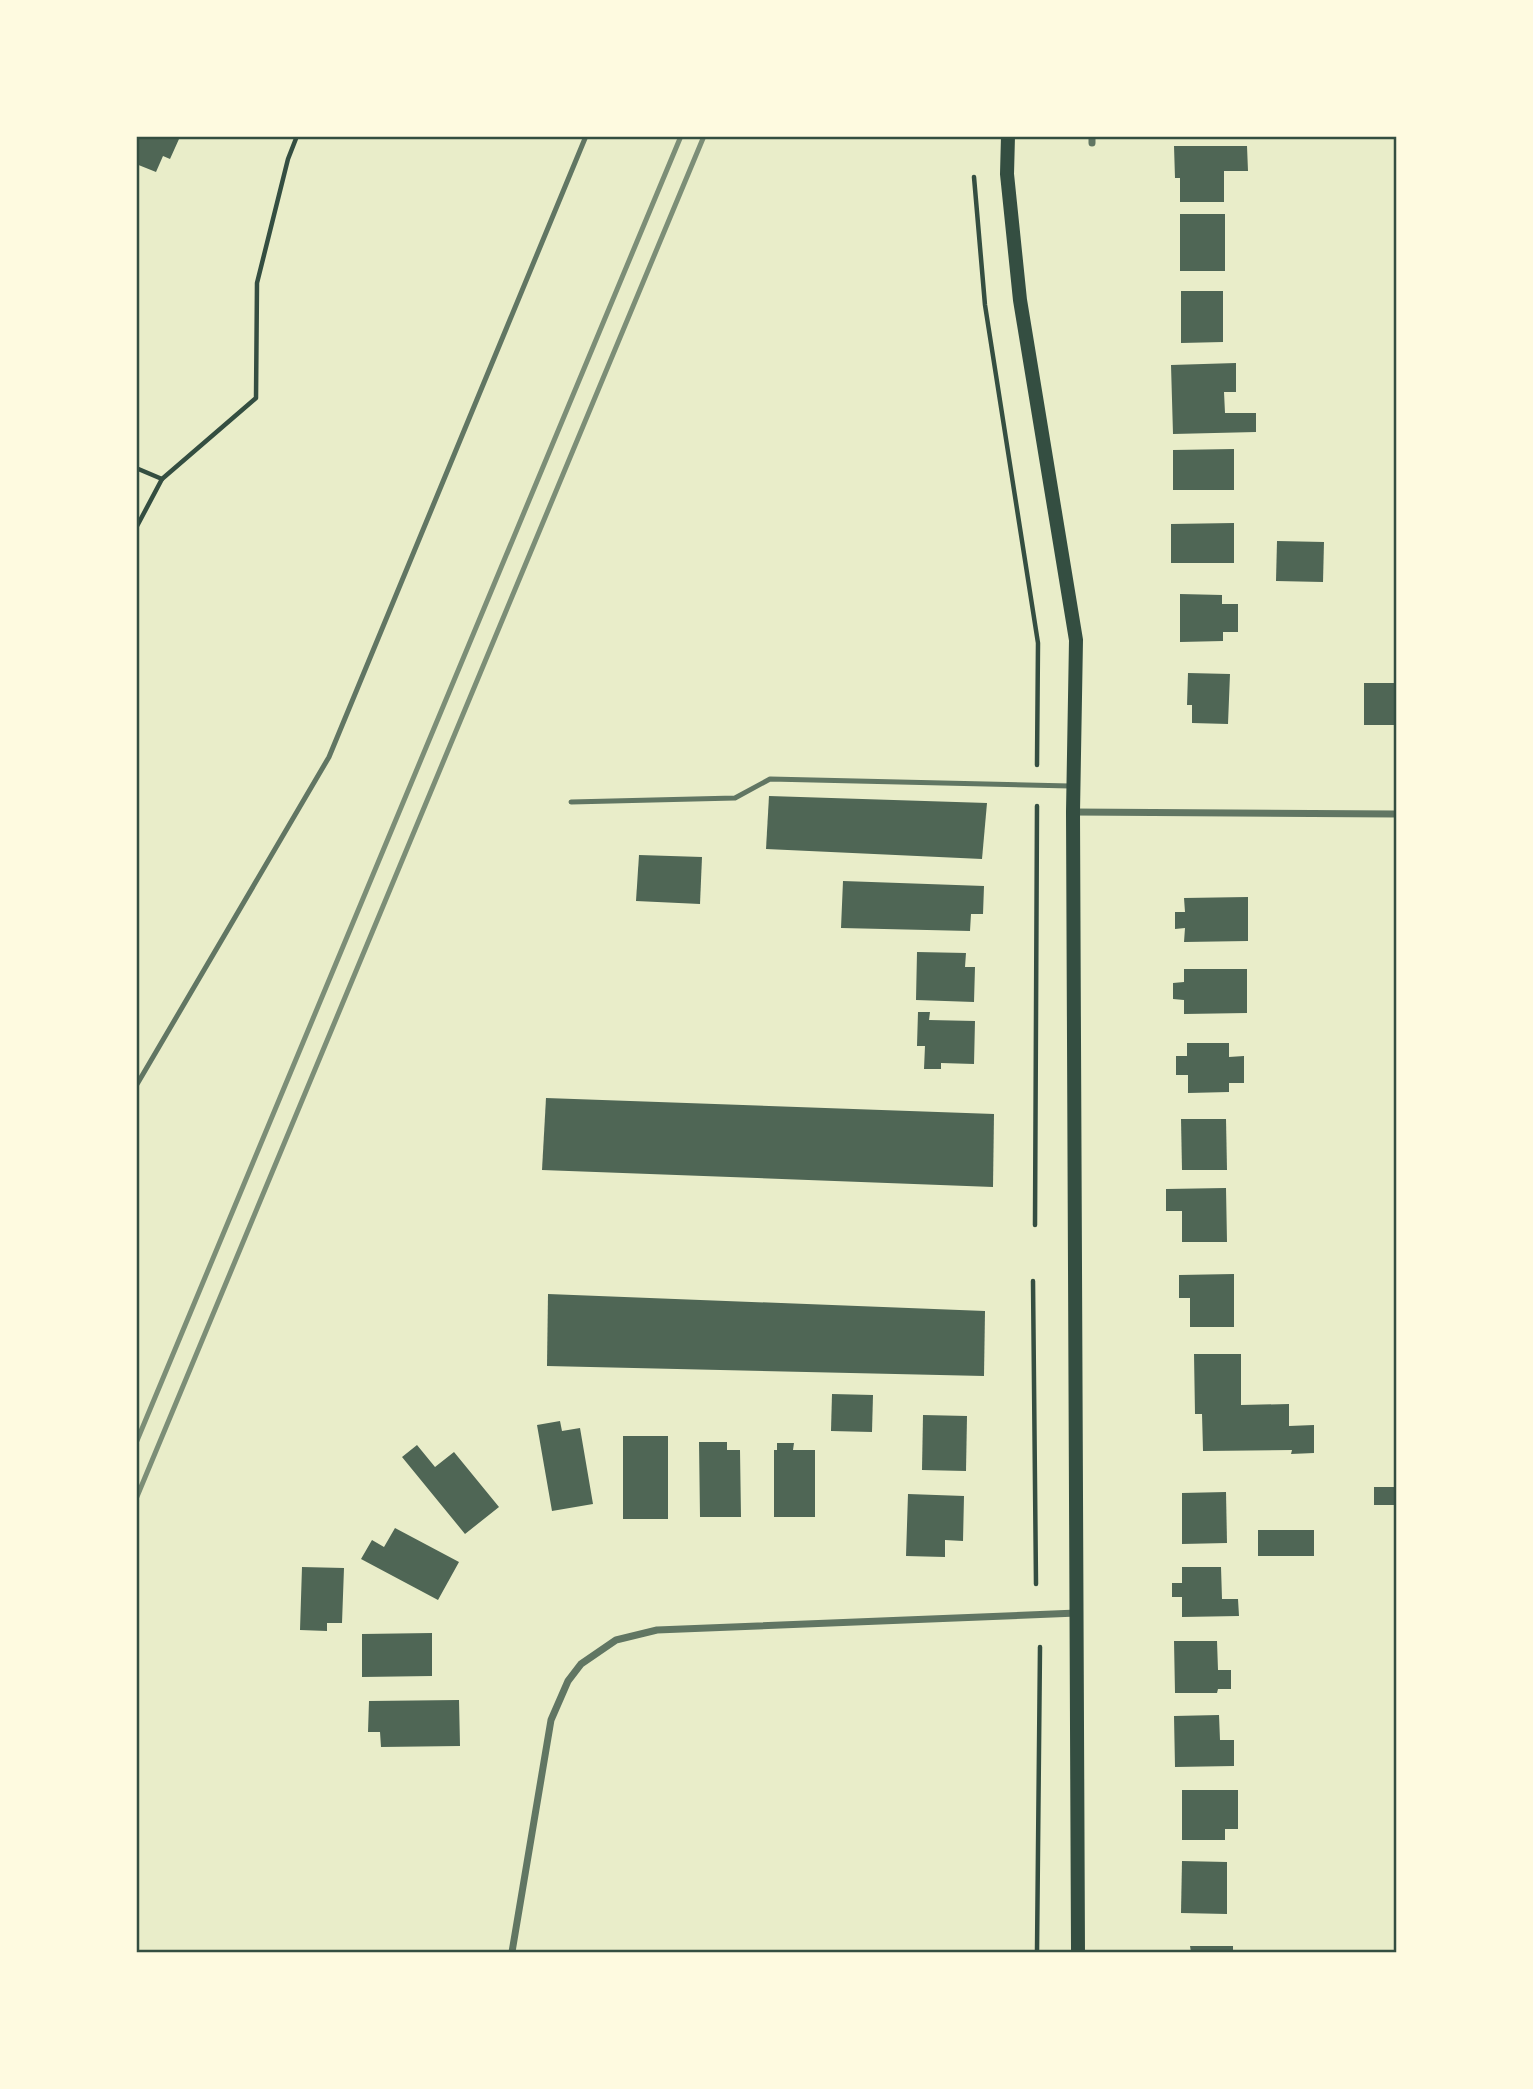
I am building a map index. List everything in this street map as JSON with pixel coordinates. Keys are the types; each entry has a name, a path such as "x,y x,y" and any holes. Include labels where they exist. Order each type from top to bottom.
{"main road":[{"path":"1008,136 1007,174 1020,300 1076,640 1073,812 1078,1952"}],"street":[{"path":"1073,812 1396,814"},
{"path":"512,1952 551,1720 574,1672 616,1640 657,1630 1077,1613"}],"lane":[{"path":"136,1086 328,757 586,136"},
{"path":"571,802 736,797 770,779 1074,786"}],"path":[{"path":"136,528 162,479 256,398 257,283 288,159 297,136"},
{"path":"974,177 985,304 1038,643 1035,1225"},
{"path":"136,468 162,479"},
{"path":"1033,1281 1036,1584"},
{"path":"1037,1952 1040,1647"}],"building":[{"path":"136,136 174,136 179,139 170,159 163,156 156,172 136,164"},
{"path":"1174,146 1247,146 1248,171 1224,171 1224,202 1180,202 1180,178 1175,178"},
{"path":"1180,214 1225,214 1225,271 1180,271"},
{"path":"1181,291 1223,291 1223,342 1181,343"},
{"path":"1236,363 1236,392 1224,392 1225,413 1256,413 1256,432 1173,434 1171,365"},
{"path":"1234,449 1234,490 1173,490 1173,450"},
{"path":"1234,523 1234,563 1171,563 1171,524"},
{"path":"1277,541 1324,542 1323,582 1276,581"},
{"path":"1180,594 1222,595 1222,604 1238,604 1238,632 1223,632 1223,641 1180,642"},
{"path":"1188,673 1230,674 1228,724 1192,723 1192,705 1187,705"},
{"path":"1364,683 1396,683 1396,725 1364,725"},
{"path":"769,796 987,803 982,859 766,849"},
{"path":"639,855 702,857 700,904 636,901"},
{"path":"843,881 984,886 983,914 971,914 970,931 841,928"},
{"path":"1248,897 1248,941 1184,942 1185,928 1175,929 1175,912 1185,912 1184,898"},
{"path":"917,952 966,953 965,967 975,967 974,1002 916,1000"},
{"path":"1184,969 1247,969 1247,1013 1184,1014 1184,1000 1173,999 1173,983 1184,982"},
{"path":"918,1012 930,1012 929,1020 975,1021 974,1064 941,1063 941,1069 924,1069 925,1046 917,1046"},
{"path":"1187,1043 1229,1043 1229,1057 1244,1056 1244,1083 1229,1083 1229,1092 1188,1093 1188,1075 1176,1075 1176,1056 1187,1056"},
{"path":"546,1098 994,1114 993,1187 542,1170"},
{"path":"1181,1119 1226,1119 1227,1170 1182,1170"},
{"path":"1226,1188 1227,1242 1182,1242 1182,1211 1166,1211 1166,1189"},
{"path":"1234,1274 1234,1327 1190,1327 1190,1298 1179,1298 1179,1275"},
{"path":"548,1294 985,1311 984,1376 547,1366"},
{"path":"1194,1354 1241,1354 1241,1405 1289,1404 1289,1426 1314,1425 1314,1453 1291,1454 1292,1450 1203,1451 1202,1414 1195,1414"},
{"path":"832,1394 873,1395 872,1432 831,1431"},
{"path":"923,1415 967,1416 966,1471 922,1470"},
{"path":"560,1421 562,1431 580,1428 593,1504 552,1511 537,1425"},
{"path":"623,1436 668,1436 668,1519 623,1519"},
{"path":"699,1442 727,1442 727,1450 740,1450 741,1517 700,1517"},
{"path":"777,1443 794,1443 793,1450 815,1450 815,1517 774,1517 774,1450 777,1450"},
{"path":"417,1445 435,1467 454,1452 499,1507 465,1534 402,1457"},
{"path":"1374,1487 1396,1487 1396,1505 1374,1505"},
{"path":"1226,1492 1227,1543 1182,1544 1182,1493"},
{"path":"908,1494 964,1496 963,1541 945,1540 945,1557 906,1556"},
{"path":"395,1528 459,1562 438,1600 361,1559 372,1540 384,1547"},
{"path":"1258,1530 1314,1530 1314,1556 1258,1556"},
{"path":"302,1567 344,1568 342,1623 327,1623 327,1631 300,1630"},
{"path":"1182,1567 1221,1567 1222,1599 1238,1599 1239,1616 1182,1617 1182,1597 1172,1597 1172,1583 1182,1583"},
{"path":"432,1633 432,1676 362,1677 362,1634"},
{"path":"1174,1641 1217,1641 1218,1670 1231,1670 1231,1689 1218,1689 1217,1693 1175,1693"},
{"path":"459,1700 460,1746 381,1747 380,1732 368,1732 369,1701"},
{"path":"1219,1715 1220,1740 1234,1740 1234,1766 1175,1767 1174,1716"},
{"path":"1182,1790 1238,1790 1238,1829 1225,1829 1225,1840 1182,1840"},
{"path":"1182,1861 1227,1862 1227,1914 1181,1913"},
{"path":"1190,1946 1233,1946 1233,1952 1191,1952"}],"railway":[{"path":"136,1443 681,136"},
{"path":"136,1499 704,136"}]}
